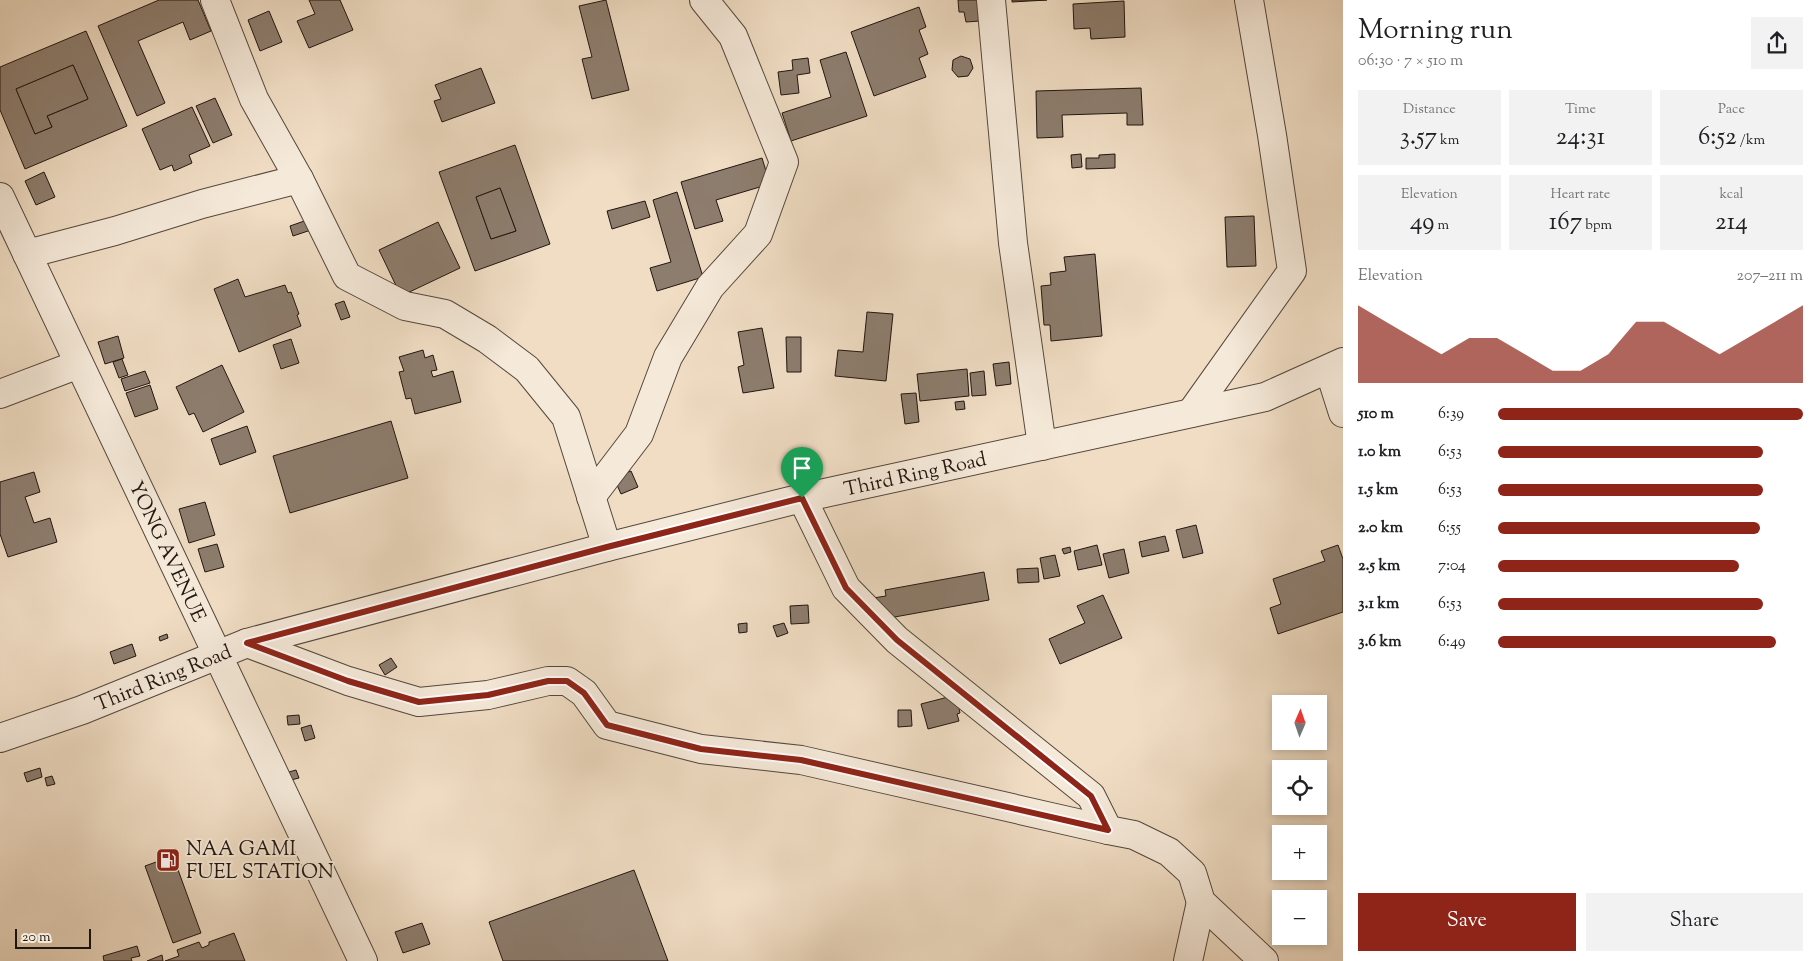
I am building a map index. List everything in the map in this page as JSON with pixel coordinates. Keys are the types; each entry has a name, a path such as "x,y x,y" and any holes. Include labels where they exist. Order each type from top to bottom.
{"street":[{"path":"215,0 254,99 299,179 347,276 405,306 445,314 486,339 528,369 566,417 607,547"},
{"path":"591,497 639,434 668,357 710,287 758,234 784,162 733,36 704,0"},
{"path":"991,0 1013,243 1042,446"},
{"path":"1191,413 1292,271 1272,135 1249,0"},
{"path":"27,254 299,179"},
{"name":"YONG AVENUE","path":"0,198 363,961"},
{"path":"0,394 79,364"},
{"path":"1336,366 1343,413"},
{"name":"Third Ring Road","path":"0,738 82,710 247,643 607,547 802,498 1265,397 1336,366"},
{"path":"802,498 846,588 897,640 1091,796 1108,830"},
{"path":"247,643 348,681 419,702 488,695 548,681 567,681 584,693 607,725 701,749 810,762 1134,835 1169,852 1192,873 1202,902 1264,961"},
{"path":"1188,961 1202,902"}],"building":[{"path":"159,0 198,0 211,31 190,40 183,22 138,41 165,103 137,116 98,26"},
{"path":"309,0 340,0 353,30 309,48 297,21 315,14"},
{"path":"606,0 629,90 592,99 582,59 592,57 579,6"},
{"path":"958,0 977,0 980,21 966,22 964,12 959,12"},
{"path":"1012,0 1047,0 1012,2"},
{"path":"1124,1 1125,37 1091,39 1090,28 1074,29 1073,4"},
{"path":"919,7 926,27 919,30 928,54 919,58 926,77 874,96 851,32"},
{"path":"269,11 282,42 260,51 248,20"},
{"path":"86,31 127,126 25,169 0,110 0,67","holes":["73,65 88,99 47,116 52,127 35,134 16,89"]},
{"path":"846,52 867,116 791,141 782,113 831,97 820,60"},
{"path":"961,56 970,59 973,68 968,76 958,77 952,70 953,60"},
{"path":"808,58 810,73 797,75 799,93 781,95 778,72 793,70 792,60"},
{"path":"73,65 88,99 47,116 52,127 35,134 16,89"},
{"path":"481,68 495,103 442,122 434,101 441,99 435,85"},
{"path":"1141,88 1143,125 1127,125 1127,113 1062,115 1063,137 1037,138 1036,91"},
{"path":"215,98 232,135 213,143 196,106"},
{"path":"192,107 210,146 189,155 192,163 174,171 172,165 160,170 142,129"},
{"path":"515,145 550,244 475,271 439,172","holes":["500,188 516,231 491,239 476,197"]},
{"path":"1081,154 1082,167 1072,168 1071,155"},
{"path":"1115,154 1115,168 1086,169 1086,158 1099,158 1099,155"},
{"path":"762,158 770,184 716,200 723,221 695,229 681,182"},
{"path":"44,172 55,197 36,205 25,181"},
{"path":"500,188 516,231 491,239 476,197"},
{"path":"677,192 703,277 657,291 650,268 671,262 653,200"},
{"path":"645,201 650,217 612,229 607,211"},
{"path":"1254,216 1256,266 1227,267 1225,217"},
{"path":"310,219 314,229 293,236 290,226"},
{"path":"438,222 460,268 401,296 379,250"},
{"path":"1095,254 1102,336 1051,341 1050,325 1044,325 1041,286 1051,285 1050,273 1066,271 1064,257"},
{"path":"238,279 245,297 285,285 288,293 291,292 301,326 239,352 214,289"},
{"path":"344,301 350,317 341,320 335,304"},
{"path":"867,312 893,314 886,381 835,376 838,350 863,352"},
{"path":"762,328 774,388 743,393 738,367 744,365 738,332"},
{"path":"118,336 124,358 105,364 98,342"},
{"path":"786,337 801,337 801,372 787,372"},
{"path":"291,339 299,363 281,369 273,345"},
{"path":"423,350 425,358 433,355 437,370 431,371 433,377 453,371 461,402 415,414 411,398 406,399 399,372 404,371 399,357"},
{"path":"122,359 128,375 119,378 113,362"},
{"path":"1009,362 1011,384 996,386 993,364"},
{"path":"222,365 244,412 203,432 194,413 189,415 176,387"},
{"path":"967,369 969,396 920,401 917,374"},
{"path":"145,371 150,383 125,391 121,379"},
{"path":"984,371 986,395 972,396 970,373"},
{"path":"150,385 158,409 135,417 126,393"},
{"path":"916,393 919,422 905,424 901,394"},
{"path":"964,401 965,409 956,410 955,402"},
{"path":"391,421 408,478 290,513 273,456"},
{"path":"247,426 256,452 220,465 211,439"},
{"path":"631,471 638,487 621,494 614,478"},
{"path":"34,472 40,492 25,497 34,523 50,518 57,542 8,557 0,534 0,482"},
{"path":"205,502 215,535 189,543 179,509"},
{"path":"1196,525 1203,553 1183,558 1176,530"},
{"path":"1165,536 1169,551 1142,557 1139,542"},
{"path":"217,544 224,567 205,572 198,549"},
{"path":"1097,545 1102,565 1078,570 1074,551"},
{"path":"1338,545 1343,559 1343,612 1278,634 1270,608 1281,604 1273,579 1325,561 1321,551"},
{"path":"1070,547 1071,552 1064,554 1062,549"},
{"path":"1124,549 1129,573 1109,578 1103,554"},
{"path":"1055,555 1060,576 1044,579 1040,558"},
{"path":"1038,568 1039,582 1018,583 1017,569"},
{"path":"984,572 989,600 889,618 888,611 876,614 873,598 886,596 885,590"},
{"path":"1103,595 1122,638 1060,664 1049,639 1085,623 1077,606"},
{"path":"808,605 809,623 791,624 790,606"},
{"path":"747,623 747,632 739,633 738,624"},
{"path":"784,623 788,633 777,637 773,626"},
{"path":"167,634 168,638 160,641 159,637"},
{"path":"132,644 136,656 114,664 110,652"},
{"path":"391,658 397,667 385,675 379,665"},
{"path":"956,695 960,713 957,714 959,721 928,729 921,704"},
{"path":"898,710 911,710 912,726 898,727"},
{"path":"299,715 300,724 288,725 287,716"},
{"path":"311,725 315,738 305,741 301,728"},
{"path":"40,768 42,777 27,782 24,773"},
{"path":"296,770 299,778 291,780 289,772"},
{"path":"52,776 55,784 47,786 45,778"},
{"path":"173,856 201,933 173,943 145,866"},
{"path":"634,870 668,961 503,961 489,922"},
{"path":"422,923 430,944 403,953 395,932"},
{"path":"234,933 245,961 165,961 179,956 177,950 199,942 202,948 209,945 209,942"},
{"path":"137,946 140,956 131,958 132,961 104,961 103,956"},
{"path":"162,955 163,961 147,961"}],"place":[{"name":"NAA GAMI FUEL STATION","path":"168,860"}],"route":[{"path":"802,498 846,588 897,640 1091,796 1108,830 801,760 701,749 607,725 584,693 567,681 548,681 488,695 419,702 348,681 247,643 607,547 802,498"}]}
